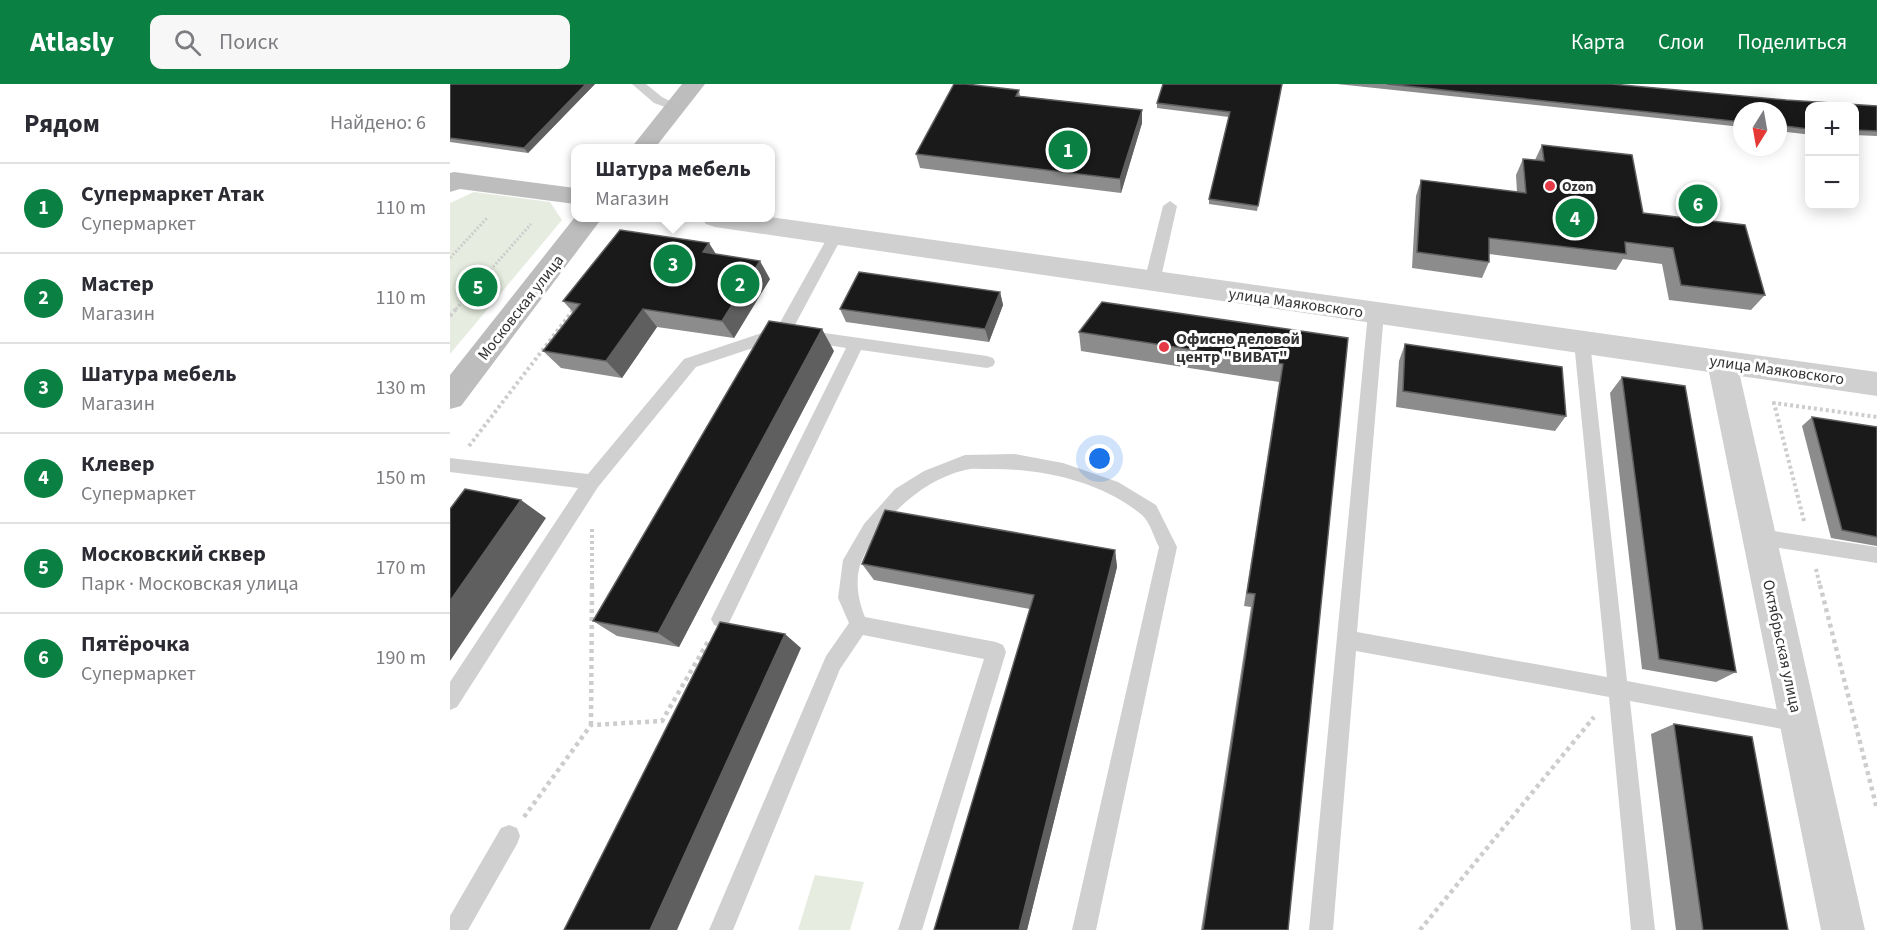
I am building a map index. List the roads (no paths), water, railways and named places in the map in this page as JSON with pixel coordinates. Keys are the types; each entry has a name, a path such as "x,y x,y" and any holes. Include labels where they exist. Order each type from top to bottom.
{"main road":[{"path":"646,144 694,84"},
{"path":"451,181 571,195"},
{"name":"Московская улица","path":"450,397 586,222"}],"street":[{"name":"улица Маяковского","path":"740,222 1877,384"},
{"name":"Октябрьская улица","path":"1722,361 1843,930"}],"lane":[{"path":"638,84 658,100 676,107"},
{"path":"1152,282 1170,206"},
{"path":"783,332 835,237"},
{"path":"1321,930 1377,313"},
{"path":"450,700 592,482 690,363 783,332 987,362"},
{"path":"1582,342 1643,930"},
{"path":"721,619 856,344"},
{"path":"859,625 848,598 852,560 870,530 901,494 930,476 965,462 1015,461 1063,470 1112,487 1150,511 1168,547 1084,930"},
{"path":"452,465 592,482"},
{"path":"1760,537 1877,555"},
{"path":"721,930 833,663 859,625"},
{"path":"859,625 996,652 910,930"},
{"path":"1347,640 1798,722"},
{"path":"455,930 509,836"}],"place":[{"name":"Супермаркет Атак","path":"1068,150"},
{"name":"Ozon","path":"1550,186"},
{"name":"Пятёрочка","path":"1698,204"},
{"name":"Клевер","path":"1575,218"},
{"name":"Шатура мебель","path":"673,264"},
{"name":"Мастер","path":"740,284"},
{"name":"Московский сквер","path":"478,287"},
{"name":"Офисно деловой центр \"ВИВАТ\"","path":"1164,347"}]}
